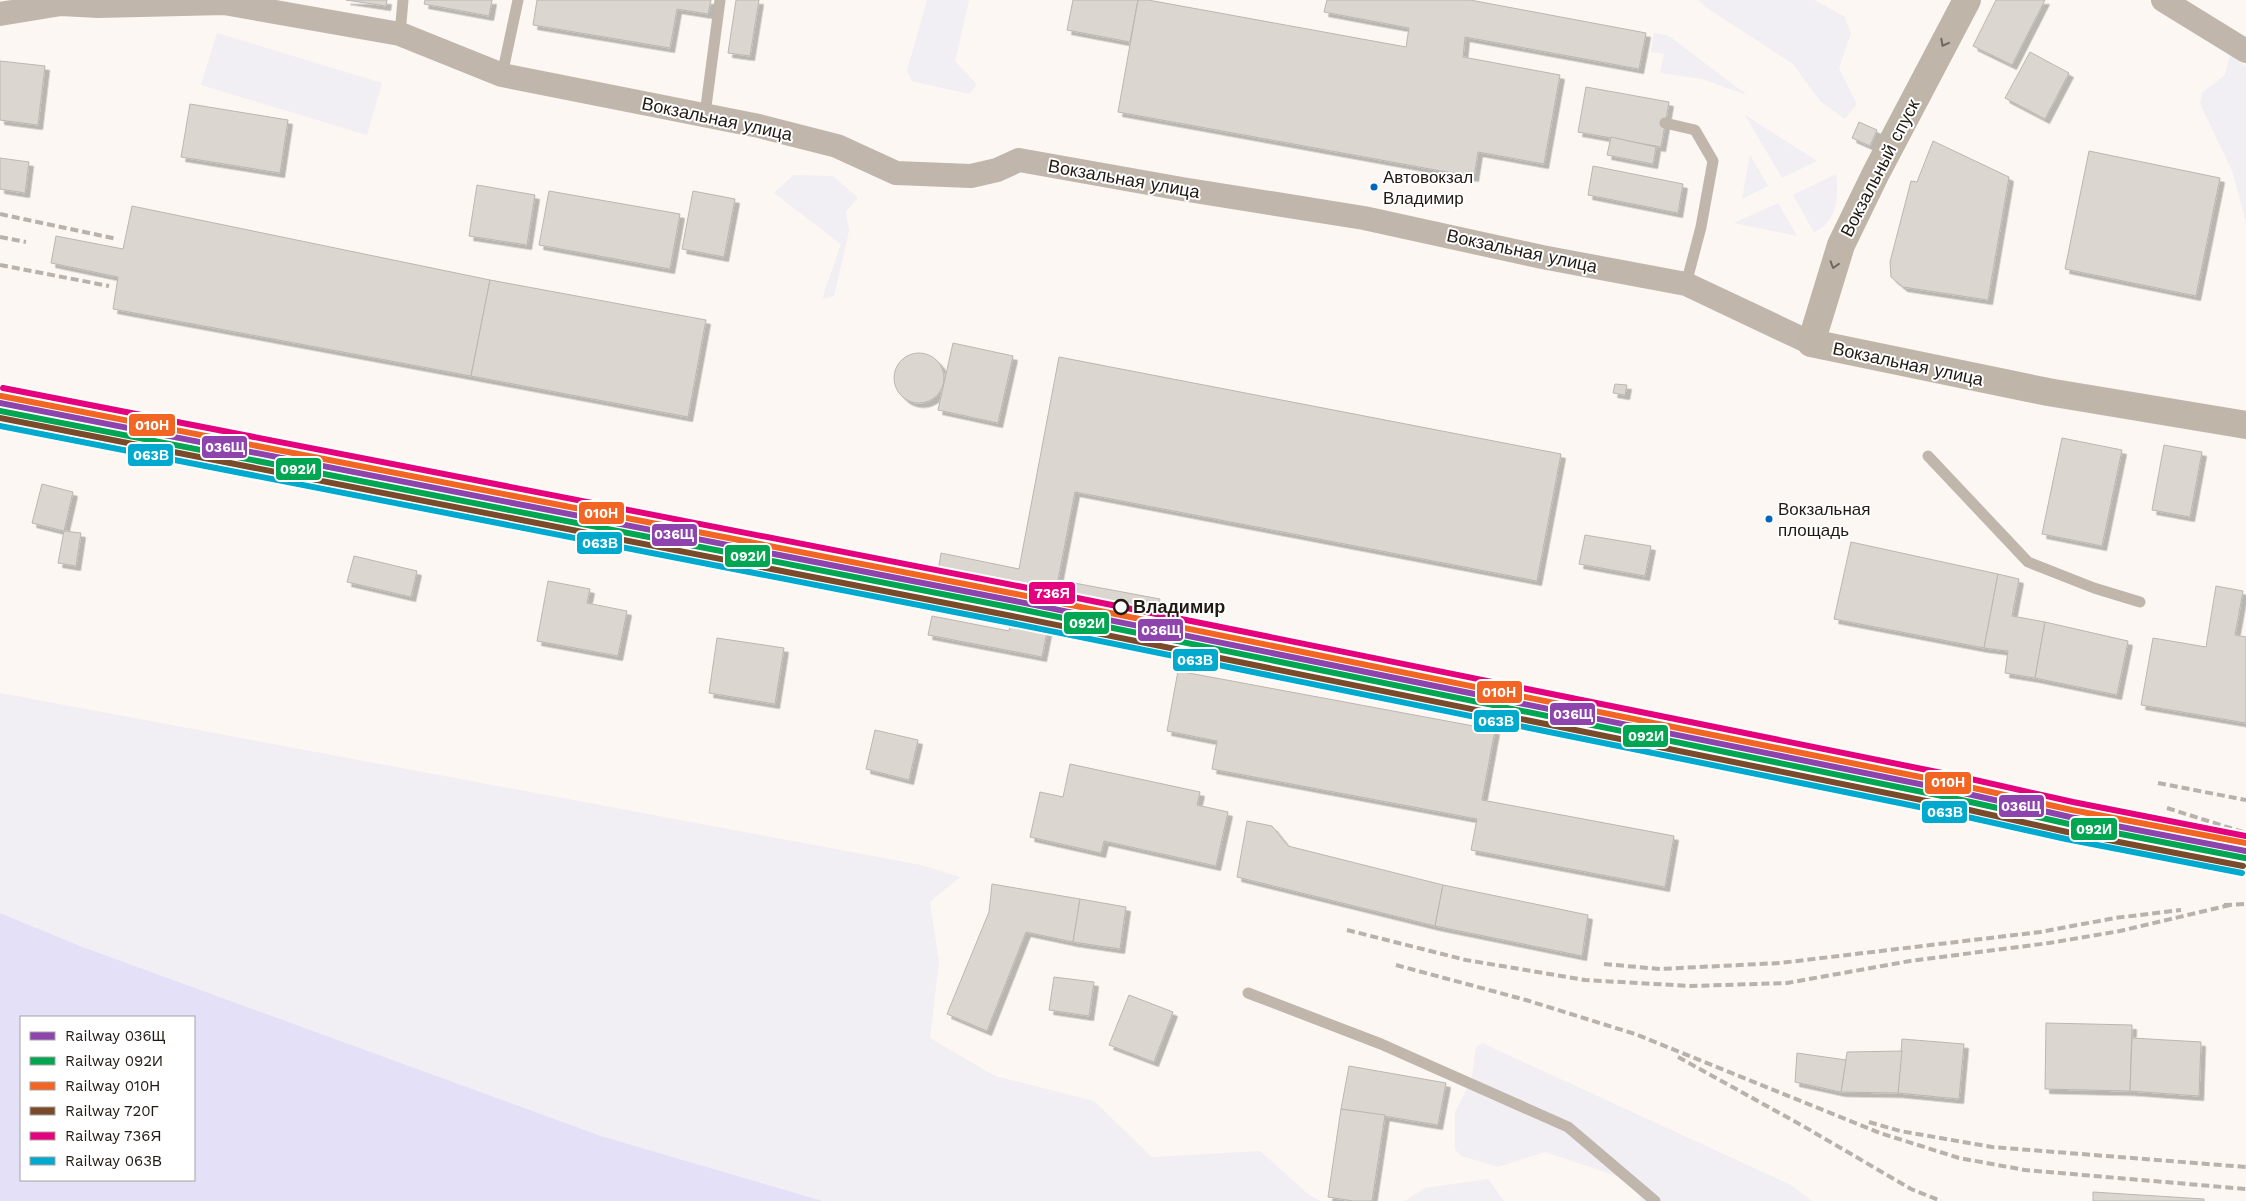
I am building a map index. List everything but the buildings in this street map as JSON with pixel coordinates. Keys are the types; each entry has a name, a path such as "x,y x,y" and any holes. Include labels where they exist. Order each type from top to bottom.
{"main road":[{"name":"Вокзальный спуск","path":"1812,344 1840,245 1967,0"},
{"name":"Вокзальная улица","path":"1812,344 2048,392 2246,425"}],"street":[{"path":"2163,0 2246,51"},
{"name":"Вокзальная улица","path":"0,14 61,4 224,1 400,34 502,75 705,114 837,146 896,173 971,176 997,170 1019,160 1182,189 1364,218 1542,257 1686,284 1812,344"}],"lane":[{"path":"400,34 403,0"},
{"path":"502,75 518,0"},
{"path":"705,114 720,0"},
{"path":"1665,123 1695,130 1713,161 1701,227 1686,284"},
{"path":"1928,456 2028,562 2094,588 2140,602"},
{"path":"1248,993 1381,1044 1568,1127 1655,1201"}],"shaded area":[{"path":"927,0 969,0 955,61 977,85 969,94 912,81 907,71"},
{"path":"1699,0 1814,0 1844,16 1851,33 1839,68 1857,104 1845,119 1820,101 1793,64 1707,8"},
{"path":"217,33 382,83 367,135 201,85"},
{"path":"1654,33 1669,36 1747,95 1702,79 1660,73 1664,54 1651,52"},
{"path":"2230,55 2246,66 2246,223 2233,173 2200,103 2202,93 2225,75"},
{"path":"1745,115 1817,161 1782,178"},
{"path":"1750,155 1768,186 1742,199"},
{"path":"1836,174 1835,208 1828,222 1814,232 1793,195"},
{"path":"794,175 833,176 858,198 846,211 849,231 834,296 822,299 841,244 774,193"},
{"path":"1778,203 1797,236 1734,223"},
{"path":"0,693 921,865 960,877 930,902 939,962 930,1038 995,1076 1094,1101 1152,1157 1260,1151 1308,1194 1320,1201 823,1201 601,1136 80,946 0,913"},
{"path":"0,913 80,946 601,1136 823,1201 0,1201"},
{"path":"1482,1043 1791,1185 1812,1201 1641,1201 1637,1188 1617,1176 1545,1152 1498,1167 1461,1156 1455,1149 1455,1113 1472,1077 1476,1048"},
{"path":"1488,1179 1504,1201 1405,1201 1425,1188"}],"railway":[{"path":"0,214 117,239"},
{"path":"0,237 26,242"},
{"path":"0,265 109,286"},
{"path":"2158,783 2246,800"},
{"path":"2167,808 2246,833"},
{"path":"2154,832 2246,844"},
{"path":"2224,905 2246,904"},
{"path":"1347,930 1466,960 1585,980 1690,986 1787,983 1910,961 2049,943 2120,931 2230,905"},
{"path":"1604,964 1660,969 1780,963 2040,932 2115,918 2181,910"},
{"path":"1396,965 1526,1000 1635,1034 1880,1133 1959,1158 2025,1170 2246,1189"},
{"path":"1678,1057 1803,1126 1911,1189 1941,1201"},
{"path":"1869,1122 1900,1131 1992,1147 2246,1167"}],"rail line":[{"name":"736Я","path":"3,388 1018,586 2246,836"},
{"name":"010Н","path":"1,396 1016,594 1960,785 2072,810 2246,843"},
{"name":"036Щ","path":"0,403 1015,601 1959,792 2070,817 2246,851"},
{"name":"092И","path":"0,411 1014,608 1957,799 2069,824 2245,858"},
{"name":"720Г","path":"0,418 1012,616 1956,807 2067,832 2243,866"},
{"name":"063В","path":"0,426 1011,623 1954,814 2066,839 2242,873"}],"place":[{"name":"Автовокзал Владимир","path":"1374,187"},
{"name":"Вокзальная площадь","path":"1769,519"},
{"name":"Владимир","path":"1121,607"}]}
